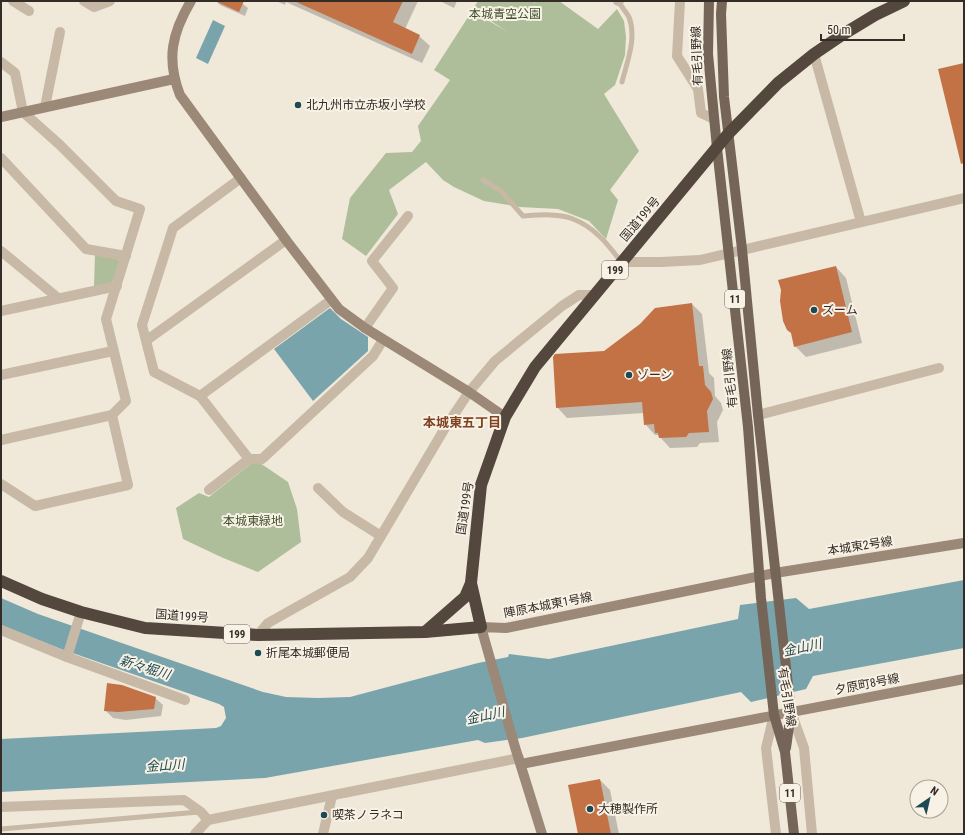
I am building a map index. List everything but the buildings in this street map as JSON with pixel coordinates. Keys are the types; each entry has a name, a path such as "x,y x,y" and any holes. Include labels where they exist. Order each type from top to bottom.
{"highway":[{"name":"国道199号","path":"1,581 42,599 81,612 145,628 258,635 425,632 481,627 471,583 481,485 505,417 535,367 728,134 778,82 814,54 842,35 875,15 904,1"},
{"name":"199","path":"425,632 465,597 471,583"}],"main road":[{"name":"有毛引野線","path":"709,1 708,54 728,254 747,420 761,598 774,715 785,752 794,834"},
{"name":"有毛引野線","path":"722,1 721,14 724,97 742,249 777,595 791,712 785,752"}],"street":[{"path":"13,1 29,11"},
{"path":"84,1 94,7 110,1"},
{"path":"191,1 179,25 173,46 174,79 180,95 331,300 339,309 365,328 468,392 505,417"},
{"path":"680,1 677,56 698,89 701,113 714,119"},
{"path":"45,107 60,32"},
{"path":"814,54 861,222"},
{"path":"1,62 15,73 23,112 60,144 116,201 140,209 106,319 126,401 112,415 1,440"},
{"path":"1,117 174,79"},
{"path":"3,164 86,249 126,256"},
{"path":"241,178 173,228 142,324 154,372 200,396 249,459"},
{"path":"621,262 700,260 964,198"},
{"path":"365,328 393,288 372,261 408,216"},
{"path":"146,340 286,240"},
{"path":"1,251 58,298"},
{"path":"1,311 117,286"},
{"path":"258,635 268,623 350,577 368,558 468,392 495,360 562,306 579,295 594,295"},
{"path":"200,396 331,300"},
{"path":"209,490 249,459 262,459 373,356 383,340"},
{"path":"1,375 113,350"},
{"path":"758,415 939,368"},
{"path":"1,484 35,506 128,485 112,415"},
{"path":"318,488 343,512 381,536"},
{"name":"本城東2号線","path":"760,576 964,543"},
{"name":"陣原本城東1号線","path":"481,627 506,628 760,576"},
{"path":"67,657 81,612"},
{"path":"481,627 515,747 542,834"},
{"path":"1,630 67,657 185,700"},
{"name":"夕原町8号線","path":"520,761 964,679"},
{"path":"791,712 804,748 812,834"},
{"path":"774,715 766,748 776,834"},
{"path":"195,834 208,820 520,761"},
{"path":"323,834 332,796"},
{"path":"1,807 184,800 201,812 208,820"}],"lane":[{"path":"618,1 628,17 631,29 631,48 622,82"},
{"path":"483,180 501,192 523,216 546,215 572,218 585,225 608,243 621,262"},
{"path":"1,829 201,812"}],"green space":[{"name":"本城青空公園","path":"478,1 534,1 534,4 535,1 559,1 598,29 617,9 624,21 626,37 625,55 615,85 604,94 639,151 610,190 618,200 606,239 589,221 558,209 520,207 484,201 454,187 443,180 426,162 389,190 398,214 366,256 342,239 350,198 386,153 412,152 421,141 418,126 450,80 434,70 472,11 506,31 473,9"},
{"path":"95,254 117,258 121,264 111,284 94,286"},
{"name":"本城東緑地","path":"252,463 260,463 288,482 297,509 301,542 258,572 183,539 176,508 199,493 209,497"}],"water":[{"path":"213,20 225,26 208,64 196,58"},
{"path":"330,308 341,319 368,337 368,351 313,401 274,349"},
{"path":"964,580 964,648 813,676 806,689 751,702 741,692 522,738 485,743 478,740 265,778 1,792 1,739 216,728 221,726 226,718 224,707 219,704 61,649 1,625 1,598 38,614 263,692 286,697 318,698 350,697 478,663 508,657 509,654 549,659 738,619 740,605 796,598 809,609"}],"place":[{"name":"北九州市立赤坂小学校","path":"298,105"},
{"name":"ズーム","path":"814,310"},
{"name":"ゾーン","path":"629,375"},
{"name":"折尾本城郵便局","path":"258,653"},
{"name":"大穂製作所","path":"590,809"},
{"name":"喫茶ノラネコ","path":"324,815"}],"district":[{"name":"本城東五丁目","path":"462,422"}],"water label":[{"name":"金山川","path":"802,647"},
{"name":"新々堀川","path":"145,667"},
{"name":"金山川","path":"485,715"},
{"name":"金山川","path":"165,765"}]}
